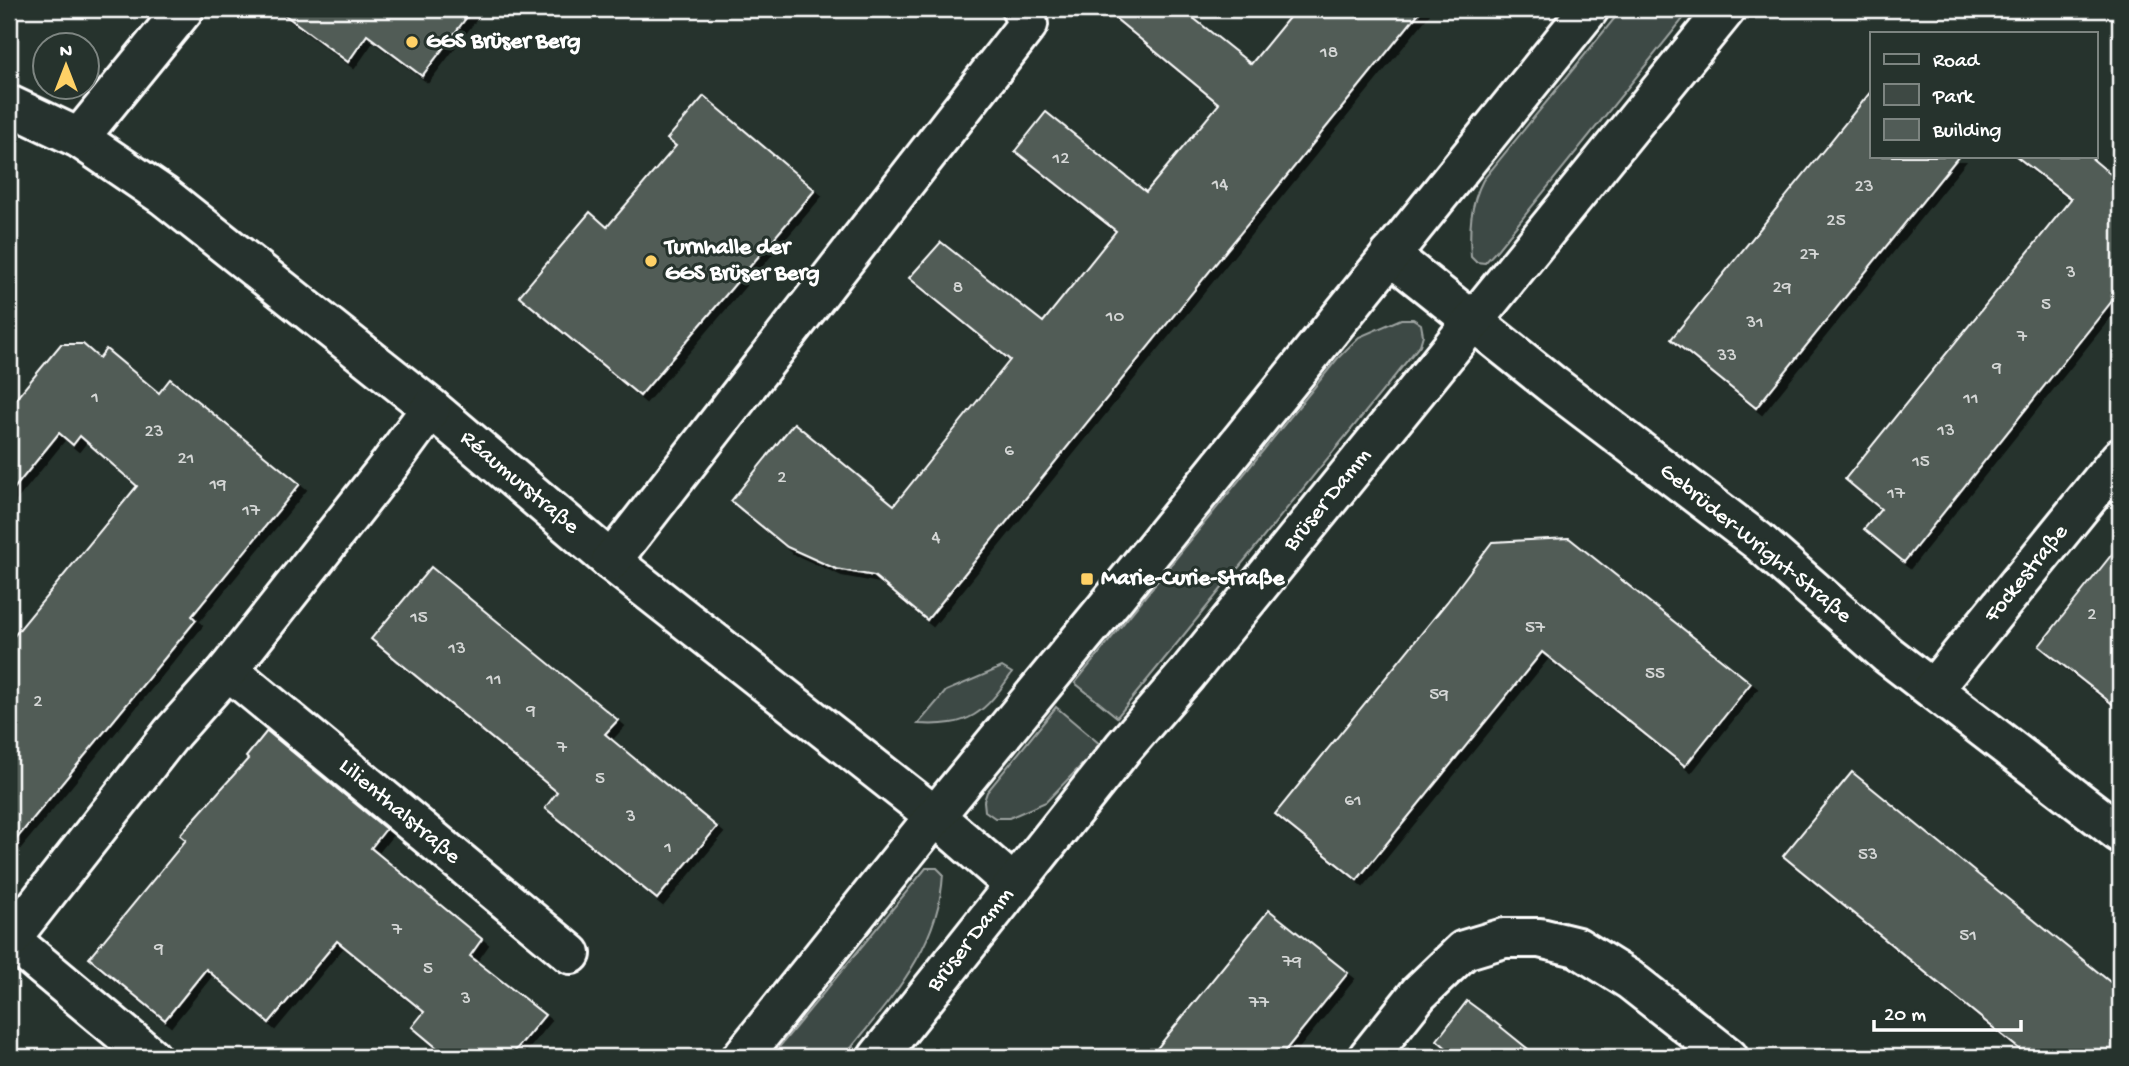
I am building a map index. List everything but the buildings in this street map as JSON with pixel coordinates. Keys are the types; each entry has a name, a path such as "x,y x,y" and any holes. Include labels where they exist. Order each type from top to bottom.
{"street":[{"path":"79,138 184,9"},
{"path":"611,561 1028,24 1021,9"},
{"path":"742,1057 1590,9"},
{"name":"Brüser Damm","path":"878,1057 1014,885 1726,9"},
{"name":"Réaumurstraße","path":"9,104 79,138 164,196 431,408 611,561 935,816 1014,885"},
{"name":"Gebrüder-Wright-Straße","path":"1390,256 1758,541 1880,648 2120,833"},
{"path":"151,1057 10,940 172,733 228,670 431,408"},
{"name":"Fockestraße","path":"1933,689 2120,458"},
{"name":"Lilienthalstraße","path":"228,670 571,954"},
{"path":"1368,1057 1419,993 1464,950 1504,938 1540,938 1577,947 1630,980 1728,1057"}],"green space":[{"path":"1622,9 1691,9 1497,250 1485,263 1476,262 1471,257 1470,227 1475,199 1483,180"},
{"path":"1401,319 1413,319 1421,324 1423,335 1420,345 1117,717 1075,683 1338,358 1359,337"},
{"path":"1002,667 1012,673 993,699 974,715 951,723 918,724 946,691"},
{"path":"1056,707 1101,745 1046,802 1009,818 995,818 985,811 987,792"},
{"path":"926,868 937,868 943,874 932,927 922,951 894,995 844,1057 771,1057"}],"place":[{"name":"GGS Brüser Berg","path":"412,42"},
{"name":"Turnhalle der GGS Brüser Berg","path":"651,261"},
{"name":"Marie-Curie-Straße","path":"1087,579"}]}
